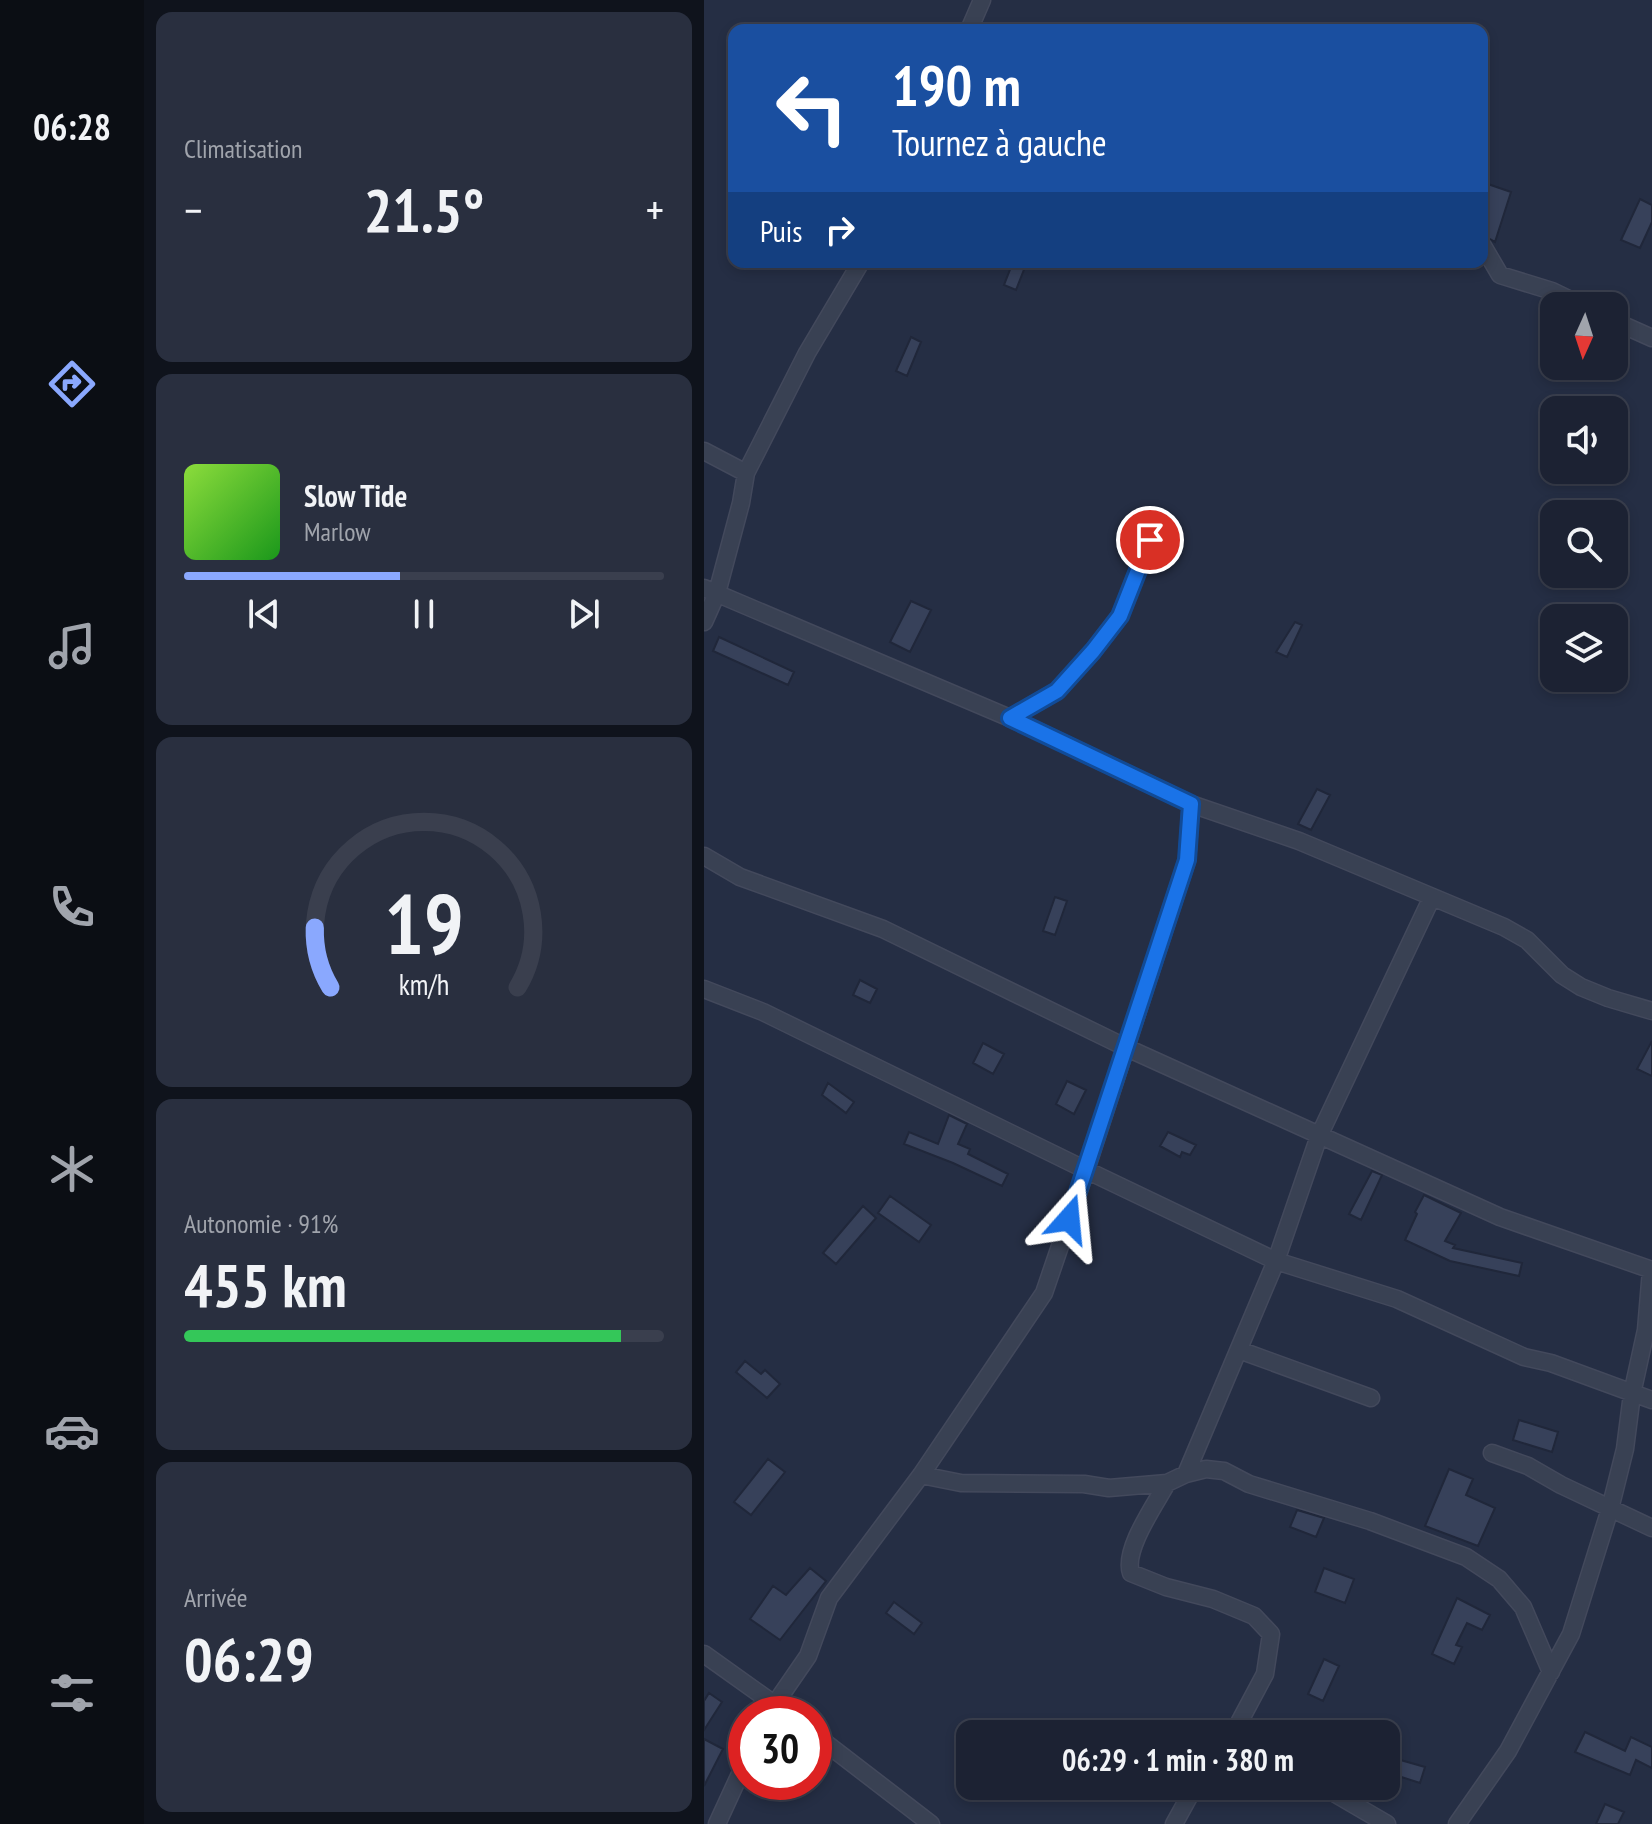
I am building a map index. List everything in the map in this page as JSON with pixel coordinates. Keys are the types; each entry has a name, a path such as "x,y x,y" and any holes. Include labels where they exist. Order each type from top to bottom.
{"street":[{"path":"972,24 982,0"},
{"path":"1488,255 1500,275 1554,292"},
{"path":"704,622 710,590 741,503 746,473 807,353 857,268"},
{"path":"1628,327 1652,338"},
{"path":"704,451 746,473"},
{"path":"1010,718 1057,691 1093,651 1120,616 1150,540"},
{"path":"710,590 1010,718 1191,804 1299,841 1504,927 1527,940 1562,975 1581,987 1652,1011"},
{"path":"780,1696 808,1656 829,1598 921,1475 1044,1293 1187,860 1191,804"},
{"path":"704,856 740,877 883,929 1127,1048 1500,1217 1652,1270 1646,1330 1632,1394 1625,1449 1610,1509 1571,1634 1508,1751 1457,1824"},
{"path":"1186,1474 1276,1261 1319,1136 1432,897"},
{"path":"704,989 763,1012 1276,1261 1397,1299 1524,1357 1551,1363 1652,1400"},
{"path":"1239,1350 1371,1398"},
{"path":"1492,1453 1528,1466 1652,1528"},
{"path":"921,1475 961,1483 1084,1484 1109,1488 1167,1483 1206,1469 1224,1471 1249,1484 1370,1521 1466,1557 1499,1579 1523,1607 1551,1672"},
{"path":"1167,1483 1130,1552 1131,1573 1166,1587 1213,1599 1254,1616 1271,1634 1265,1674 1240,1720"},
{"path":"704,1654 755,1696"},
{"path":"832,1748 931,1824"},
{"path":"717,1824 728,1800"},
{"path":"1174,1824 1187,1800"},
{"path":"1346,1800 1387,1824"}],"building":[{"path":"1488,184 1511,192 1495,242 1488,238"},
{"path":"1640,199 1652,205 1652,222 1640,248 1621,240"},
{"path":"1011,268 1025,268 1016,290 1004,285"},
{"path":"911,337 921,342 907,376 896,371"},
{"path":"911,601 931,610 910,652 890,642"},
{"path":"1295,622 1302,625 1287,657 1276,652"},
{"path":"719,637 794,672 788,685 713,651"},
{"path":"1317,789 1330,795 1311,830 1298,824"},
{"path":"1055,897 1067,901 1055,935 1043,931"},
{"path":"860,980 877,989 870,1003 853,995"},
{"path":"1652,1041 1652,1076 1637,1069"},
{"path":"983,1043 1004,1054 993,1074 973,1063"},
{"path":"1067,1081 1086,1090 1074,1114 1056,1104"},
{"path":"828,1083 854,1102 846,1113 822,1095"},
{"path":"949,1115 967,1124 958,1144 970,1149 968,1154 1008,1174 1002,1186 904,1144 909,1132 938,1144"},
{"path":"1168,1132 1196,1145 1190,1155 1182,1152 1180,1157 1160,1146"},
{"path":"1372,1171 1382,1175 1361,1220 1349,1214"},
{"path":"1424,1195 1461,1213 1445,1241 1455,1245 1453,1248 1522,1263 1519,1276 1450,1261 1405,1240"},
{"path":"890,1196 931,1225 919,1242 878,1213"},
{"path":"863,1206 876,1218 836,1264 823,1253"},
{"path":"745,1361 761,1374 765,1370 780,1384 767,1398 736,1372"},
{"path":"1519,1420 1558,1432 1552,1452 1513,1440"},
{"path":"768,1459 785,1472 751,1515 734,1502"},
{"path":"1449,1469 1473,1479 1466,1495 1495,1508 1478,1546 1425,1526"},
{"path":"1297,1510 1324,1518 1316,1537 1290,1527"},
{"path":"810,1568 826,1581 780,1640 750,1619 773,1586 786,1595"},
{"path":"1324,1568 1354,1579 1345,1603 1315,1592"},
{"path":"1457,1598 1490,1615 1482,1630 1467,1623 1456,1645 1462,1647 1454,1664 1432,1654"},
{"path":"894,1602 922,1623 914,1634 886,1613"},
{"path":"1324,1659 1339,1666 1323,1701 1308,1694"},
{"path":"709,1693 722,1702 704,1730 704,1701"},
{"path":"1585,1732 1625,1751 1631,1737 1652,1747 1652,1768 1636,1760 1630,1775 1575,1752"},
{"path":"704,1739 723,1749 704,1786"},
{"path":"1400,1760 1425,1767 1420,1783 1400,1777"},
{"path":"1605,1804 1624,1812 1618,1824 1596,1824"}],"route":[{"path":"1069,1219 1187,860 1191,804 1010,718 1057,691 1093,651 1120,616 1150,540"}]}
